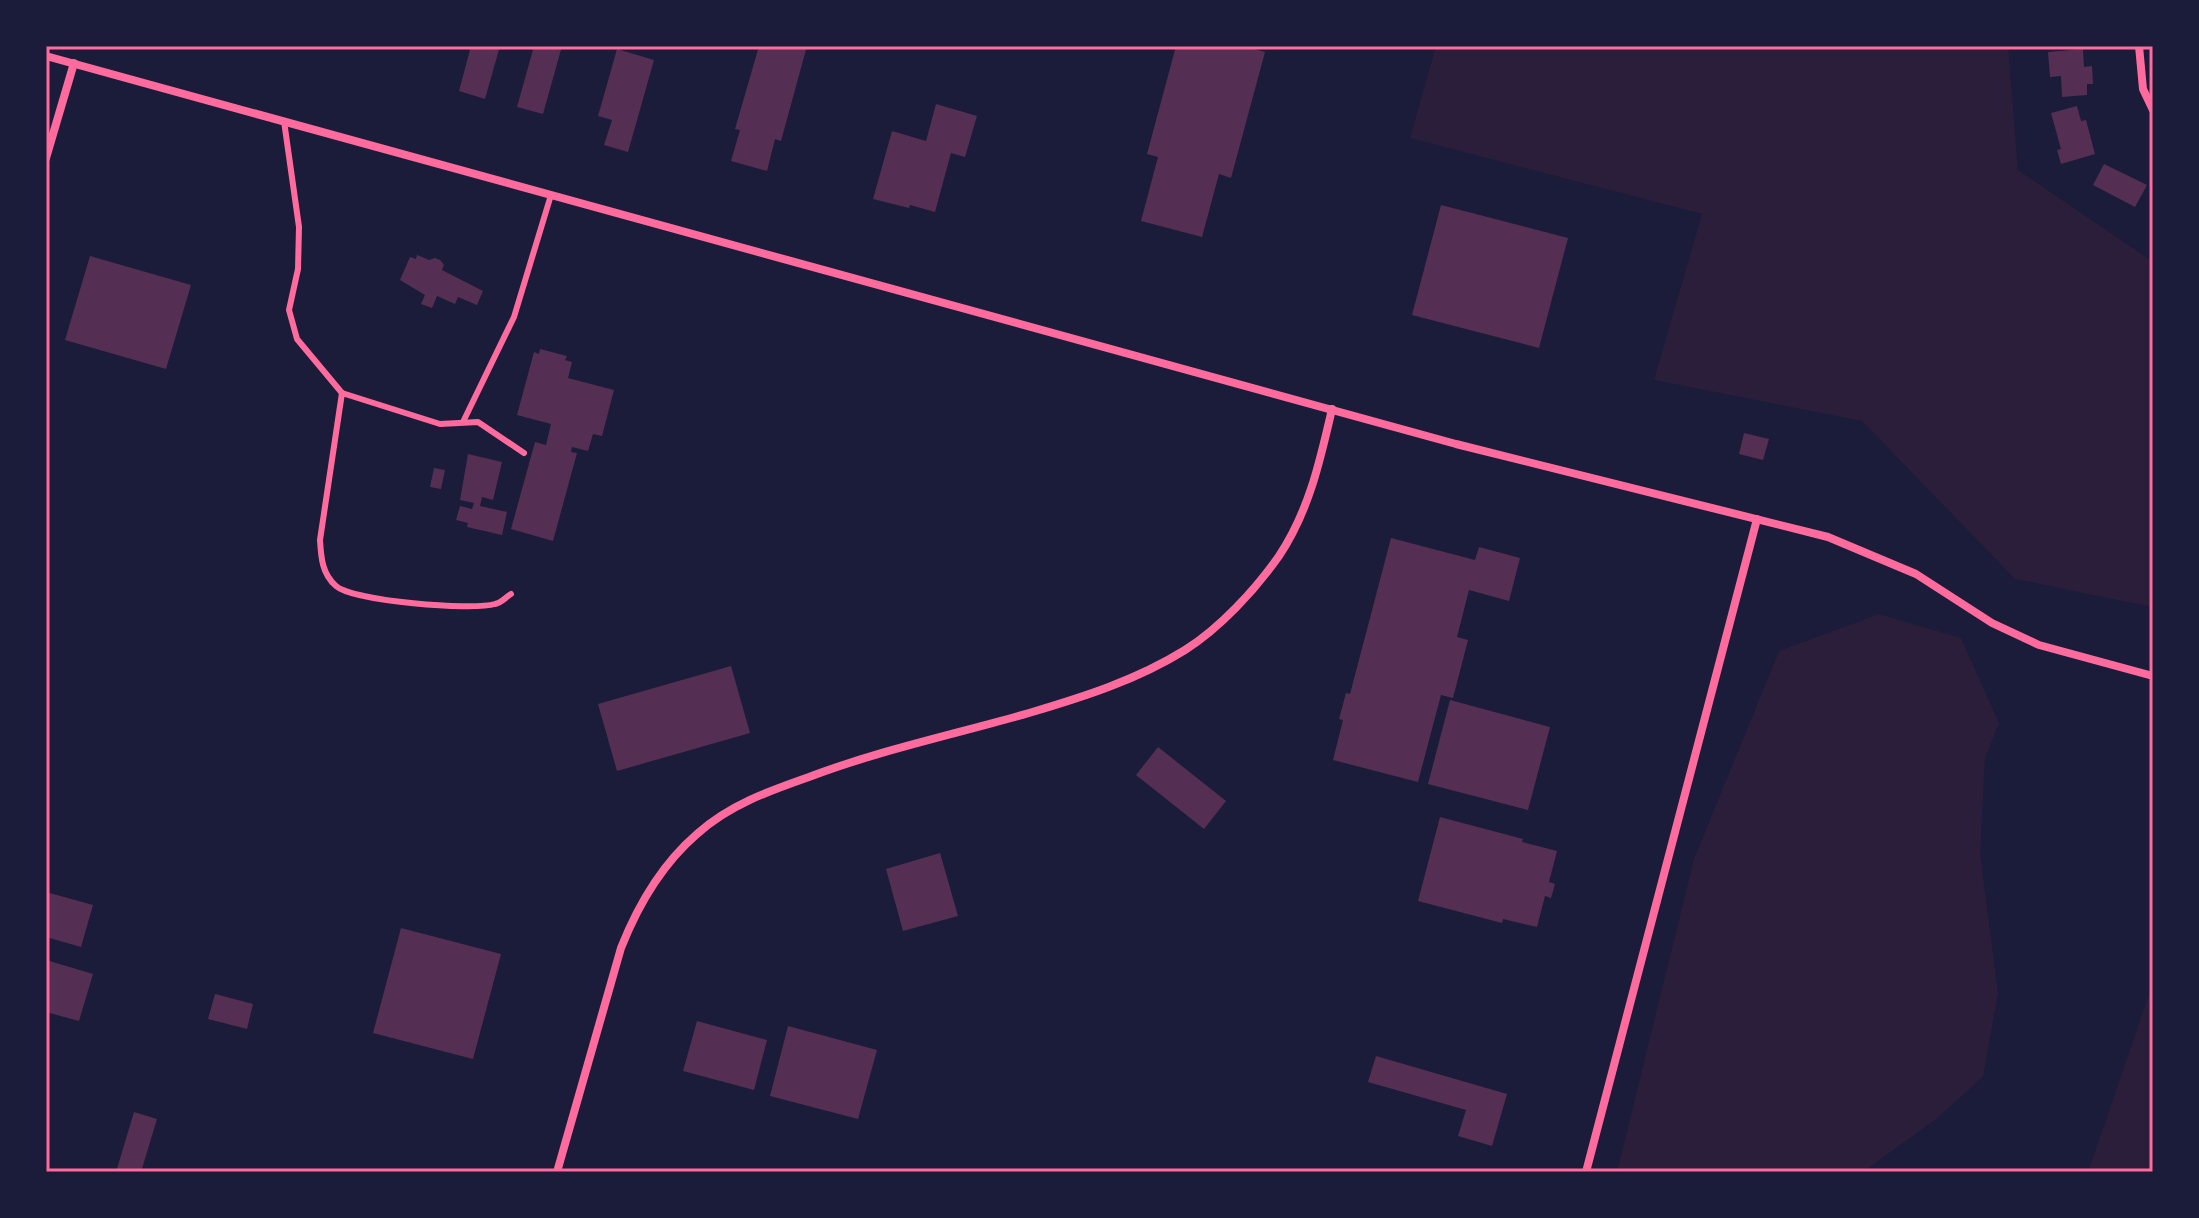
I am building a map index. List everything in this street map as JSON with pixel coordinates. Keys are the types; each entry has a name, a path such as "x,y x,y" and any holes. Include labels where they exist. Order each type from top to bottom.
{"street":[{"path":"2139,46 2143,89 2153,110"},
{"path":"46,56 1456,444 1828,537 1916,574 1992,623 2039,645 2153,676"},
{"path":"46,158 74,63"},
{"path":"557,1172 621,948 633,918 671,860 697,834 760,795 849,762 1094,694 1186,649 1229,613 1279,555 1316,479 1332,409"},
{"path":"1586,1172 1757,519"}],"lane":[{"path":"284,121 299,227 298,269 289,310 297,339 342,393 440,424 478,422 524,453"},
{"path":"463,422 514,317 551,195"},
{"path":"342,393 320,540 321,559 327,575 337,587 353,595 393,601 470,606 497,604 511,594"}],"shaded area":[{"path":"1436,46 2008,46 2018,170 2153,262 2153,607 2015,579 1862,421 1654,380 1702,214 1410,138"},
{"path":"1879,614 1961,638 1999,723 1985,758 1980,853 1998,993 1983,1077 1936,1119 1863,1172 1617,1172 1694,859 1779,651"},
{"path":"2153,983 2153,1172 2088,1172"}],"building":[{"path":"471,46 500,46 485,99 459,91"},
{"path":"534,46 562,46 543,114 517,107"},
{"path":"759,46 807,46 781,141 775,139 767,171 731,161 740,130 735,129"},
{"path":"1176,46 1244,46 1265,52 1231,178 1219,174 1202,237 1141,221 1158,157 1147,154"},
{"path":"617,49 654,60 628,152 604,145 612,120 598,116"},
{"path":"2083,49 2084,67 2092,66 2093,84 2087,84 2087,95 2062,97 2061,76 2050,77 2048,52"},
{"path":"936,104 977,116 965,157 951,153 935,212 873,199 892,131 926,141"},
{"path":"2077,106 2081,121 2086,120 2095,154 2061,164 2057,150 2061,149 2051,113"},
{"path":"2104,164 2147,185 2135,207 2093,185"},
{"path":"1441,205 1568,238 1539,348 1412,315"},
{"path":"417,255 440,260 444,265 442,270 483,291 477,305 458,297 455,304 437,296 432,308 421,304 425,295 400,280 410,257 416,259"},
{"path":"90,256 191,285 166,369 65,340"},
{"path":"540,349 567,356 565,360 572,362 568,378 614,390 602,436 593,434 588,451 572,447 571,452 577,453 553,541 511,529 535,442 546,445 551,424 517,415 534,352 539,354"},
{"path":"1744,433 1769,439 1763,460 1739,454"},
{"path":"468,454 502,462 493,500 482,497 480,506 507,512 502,535 467,527 468,523 456,520 460,506 472,509 474,503 460,500"},
{"path":"434,468 445,470 441,489 430,487"},
{"path":"1391,538 1475,560 1479,547 1520,558 1509,601 1469,590 1457,637 1468,640 1453,698 1441,695 1418,782 1333,760 1343,720 1339,719 1346,693 1350,694"},
{"path":"731,666 750,733 617,771 598,704"},
{"path":"1450,700 1550,727 1528,810 1428,784"},
{"path":"1158,747 1226,801 1204,829 1136,775"},
{"path":"1440,817 1557,851 1549,882 1555,884 1551,898 1545,896 1537,927 1503,919 1502,923 1418,901"},
{"path":"940,853 958,916 903,931 886,869"},
{"path":"46,892 93,905 81,947 46,937"},
{"path":"401,928 501,954 473,1059 373,1033"},
{"path":"46,960 93,974 79,1021 46,1012"},
{"path":"215,994 253,1004 247,1029 208,1019"},
{"path":"697,1021 767,1040 754,1090 683,1071"},
{"path":"788,1026 877,1050 858,1119 770,1096"},
{"path":"1376,1056 1507,1094 1492,1146 1458,1136 1466,1110 1368,1082"},
{"path":"134,1112 157,1119 141,1172 116,1172"}]}
